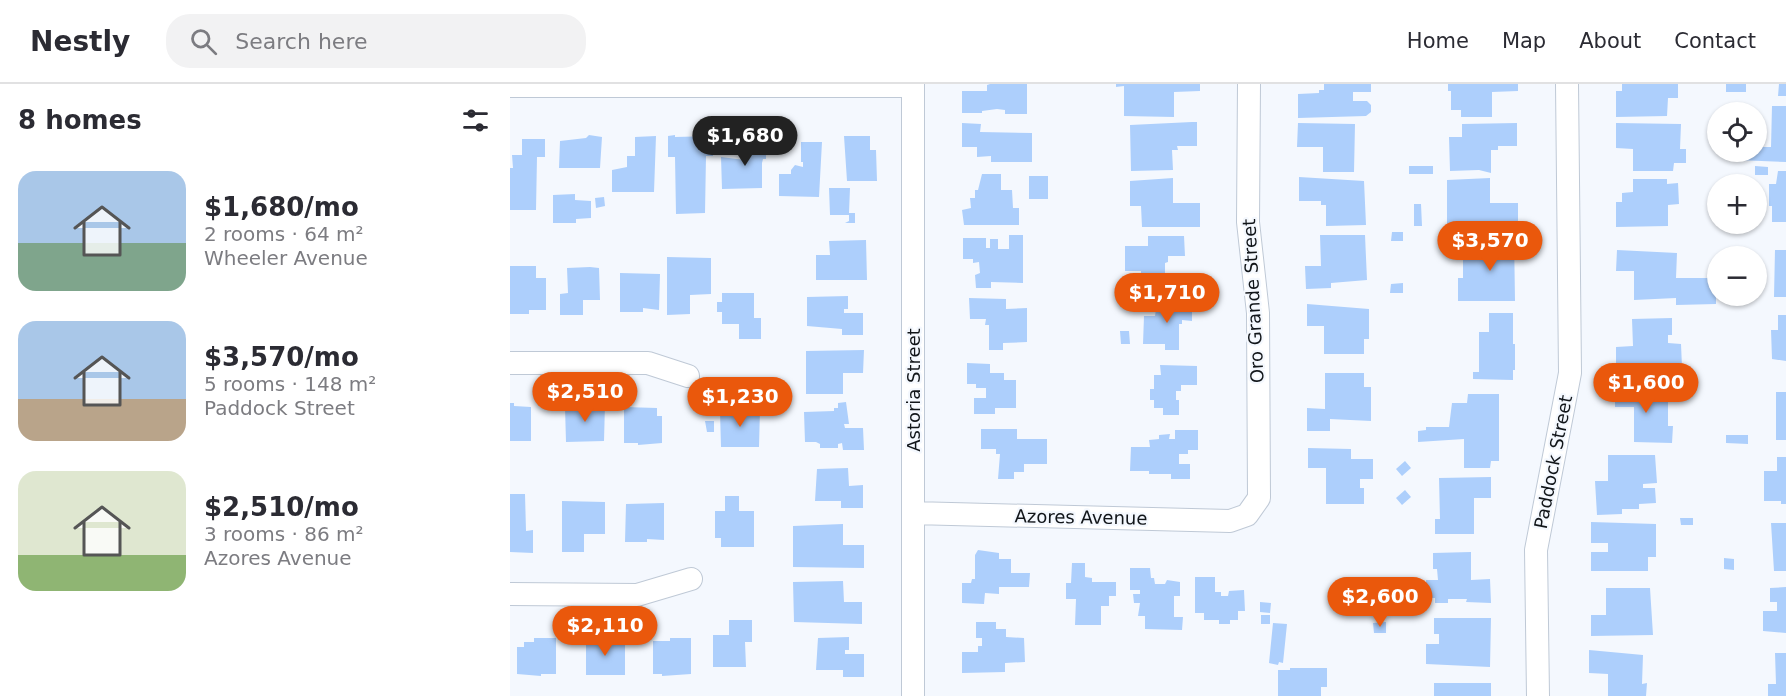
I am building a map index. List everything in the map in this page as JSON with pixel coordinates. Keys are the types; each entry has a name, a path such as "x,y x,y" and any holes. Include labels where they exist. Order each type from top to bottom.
{"street":[{"name":"Oro Grande Street","path":"1248,515 1259,498 1258,313 1248,222 1249,84"},
{"name":"Paddock Street","path":"1538,696 1536,550 1570,373 1567,84"},
{"path":"510,86 913,85"},
{"name":"Astoria Street","path":"913,85 913,696"},
{"path":"510,363 648,363 688,376"},
{"name":"Azores Avenue","path":"913,513 1230,521 1248,515"},
{"path":"510,594 637,595 691,579"}],"building":[{"path":"990,84 1027,84 1027,114 1005,114 1005,110 997,109 982,111 982,113 962,113 962,91 987,91 987,85"},
{"path":"1116,84 1200,84 1200,91 1174,92 1174,117 1124,116 1124,86 1116,87"},
{"path":"1324,84 1371,84 1371,92 1353,92 1353,101 1367,101 1371,105 1371,112 1366,116 1298,118 1298,94 1319,93 1319,90 1324,90"},
{"path":"1448,84 1518,84 1518,91 1492,92 1492,117 1461,117 1461,110 1451,110 1451,91 1448,91"},
{"path":"1622,84 1678,84 1678,98 1668,98 1667,116 1616,117 1616,91 1622,91"},
{"path":"1726,84 1746,84 1746,92 1726,92"},
{"path":"1779,84 1786,84 1786,96 1778,96"},
{"path":"1772,106 1786,106 1786,162 1767,161 1767,147 1771,147"},
{"path":"1197,122 1197,146 1177,146 1178,150 1172,150 1173,170 1131,171 1130,125"},
{"path":"962,123 981,124 980,132 1032,133 1032,162 991,162 991,156 977,157 977,147 962,147"},
{"path":"1298,123 1355,124 1354,172 1323,172 1323,147 1297,147"},
{"path":"1517,123 1517,146 1498,146 1498,150 1491,150 1491,173 1479,170 1450,171 1449,137 1462,137 1462,124"},
{"path":"1616,123 1681,124 1680,149 1686,149 1686,163 1674,163 1673,171 1633,171 1633,149 1616,148"},
{"path":"589,135 602,137 600,168 559,168 560,141 586,138"},
{"path":"675,135 675,137 713,136 713,156 706,156 705,213 676,214 675,157 668,157 668,136"},
{"path":"656,136 654,192 612,192 612,170 627,167 627,156 635,156 635,137"},
{"path":"844,136 870,136 870,150 876,150 877,181 847,181"},
{"path":"746,137 766,137 766,159 763,159 762,163 762,188 722,189 721,157 745,160"},
{"path":"522,139 545,139 545,157 537,157 536,210 510,210 512,155 522,155"},
{"path":"801,142 822,142 819,197 779,196 779,174 791,174 795,165 803,167"},
{"path":"1409,166 1433,166 1433,174 1409,174"},
{"path":"1755,166 1768,167 1768,175 1755,174"},
{"path":"1778,171 1786,171 1786,222 1772,222 1772,206 1769,206 1769,184 1776,184"},
{"path":"982,174 1001,174 1001,190 1012,190 1013,208 1019,208 1019,225 964,225 962,210 971,208 970,198 975,198 975,190 978,190"},
{"path":"1029,176 1048,176 1048,199 1029,199"},
{"path":"1299,177 1364,181 1366,225 1326,226 1326,205 1321,205 1321,201 1299,201"},
{"path":"1173,178 1173,203 1200,203 1200,227 1142,227 1141,206 1130,206 1130,181"},
{"path":"1490,178 1490,203 1518,203 1518,228 1447,226 1447,180"},
{"path":"1633,179 1667,179 1667,184 1678,183 1679,204 1668,205 1668,226 1616,227 1616,202 1622,202 1622,193 1633,192"},
{"path":"829,188 850,188 849,213 855,213 855,223 845,223 849,221 849,215 830,215"},
{"path":"575,194 575,200 591,201 591,218 576,219 576,223 553,223 553,195"},
{"path":"604,197 605,206 596,208 595,198"},
{"path":"1414,204 1421,204 1422,226 1414,226"},
{"path":"1392,232 1403,232 1403,241 1391,241"},
{"path":"1490,234 1514,234 1515,301 1458,301 1458,278 1463,278 1463,254 1478,254 1478,242 1490,242"},
{"path":"1009,235 1023,235 1023,283 991,282 991,288 976,288 975,275 980,273 979,262 973,263 973,259 963,259 963,238 986,238 986,248 990,248 990,239 998,239 998,249 1009,249"},
{"path":"1320,235 1365,235 1367,280 1331,283 1331,288 1306,289 1305,266 1321,266"},
{"path":"1148,236 1184,236 1185,256 1168,256 1168,262 1165,263 1165,286 1151,286 1151,279 1141,280 1141,271 1125,271 1125,246 1148,246"},
{"path":"866,240 867,280 816,280 816,255 830,255 829,241"},
{"path":"1617,250 1677,253 1676,278 1707,278 1707,304 1676,305 1676,298 1634,300 1634,271 1616,271"},
{"path":"1775,250 1786,250 1786,297 1774,297"},
{"path":"667,257 711,258 711,294 690,295 690,314 667,315"},
{"path":"510,266 536,266 536,278 546,278 546,310 529,310 529,314 510,314"},
{"path":"567,268 599,268 600,300 583,300 583,315 560,315 560,294 568,293"},
{"path":"620,273 660,274 659,310 643,308 643,312 620,312"},
{"path":"1403,283 1403,293 1390,293 1391,284"},
{"path":"722,293 754,293 754,318 761,318 761,339 739,339 739,324 722,324 722,312 717,312 717,302 722,302"},
{"path":"848,296 848,309 844,309 844,313 863,313 863,335 842,335 842,329 807,326 807,297"},
{"path":"969,298 1006,299 1006,309 1027,308 1027,342 1003,343 1003,350 989,350 989,325 985,325 986,319 970,319"},
{"path":"1170,299 1192,299 1192,321 1182,320 1182,324 1179,324 1179,350 1165,350 1165,344 1143,344 1144,316 1155,316 1156,309 1170,309"},
{"path":"1307,304 1369,309 1369,339 1364,339 1364,354 1324,354 1324,326 1307,326"},
{"path":"1489,313 1513,313 1515,370 1513,370 1513,380 1473,379 1473,372 1479,372 1479,332 1489,332"},
{"path":"1778,315 1786,315 1786,361 1772,359 1771,330 1778,330"},
{"path":"1672,318 1672,335 1668,335 1668,343 1681,344 1682,367 1616,369 1616,347 1633,346 1632,319"},
{"path":"1120,331 1129,331 1130,344 1121,344"},
{"path":"864,350 863,373 843,373 843,394 806,394 806,351"},
{"path":"967,363 990,364 990,373 1004,373 1004,380 1016,380 1016,408 995,408 995,414 974,414 974,398 986,398 986,388 976,388 976,384 967,384"},
{"path":"1160,365 1197,366 1197,385 1181,385 1181,391 1176,391 1176,400 1179,400 1179,415 1163,415 1163,408 1154,408 1154,400 1150,400 1150,389 1154,389 1154,375 1161,375"},
{"path":"1325,373 1364,373 1364,387 1371,387 1371,421 1330,419 1330,431 1307,431 1307,408 1325,409"},
{"path":"1615,384 1639,384 1639,395 1668,395 1668,426 1673,426 1672,443 1634,442 1634,407 1615,407"},
{"path":"1776,392 1786,392 1786,440 1776,440"},
{"path":"1468,394 1499,394 1499,461 1491,461 1490,468 1464,468 1464,439 1418,442 1418,431 1426,430 1426,427 1449,427 1452,403 1467,403"},
{"path":"846,402 849,424 844,424 845,428 863,428 864,450 843,450 842,443 838,444 838,448 820,448 820,444 816,442 805,442 804,412 834,411 834,408 838,408 838,403"},
{"path":"510,403 514,403 514,406 531,407 531,441 510,441"},
{"path":"583,404 605,404 604,441 566,442 565,407 582,407"},
{"path":"624,407 657,408 657,416 662,416 662,443 638,445 638,443 624,443"},
{"path":"738,409 760,409 759,447 721,447 720,411 734,411 734,416"},
{"path":"705,421 714,421 714,432 707,432"},
{"path":"981,429 1017,429 1017,439 1047,439 1047,464 1024,464 1024,472 1014,472 1014,479 998,479 1000,454 996,454 996,449 981,449"},
{"path":"1175,430 1198,430 1198,450 1188,450 1188,454 1179,454 1179,464 1190,464 1190,479 1171,479 1171,474 1149,474 1149,471 1130,471 1131,447 1150,447 1149,440 1159,439 1159,435 1170,434 1169,439 1175,439"},
{"path":"1726,435 1748,435 1748,444 1726,443"},
{"path":"1308,448 1351,449 1351,459 1373,459 1373,479 1360,479 1360,488 1364,488 1364,504 1326,504 1326,468 1308,468"},
{"path":"1608,455 1655,455 1657,483 1643,484 1643,488 1655,488 1656,503 1639,504 1639,509 1622,509 1622,514 1597,515 1595,481 1608,481"},
{"path":"1777,457 1786,457 1786,504 1781,504 1781,501 1764,501 1764,471 1777,471"},
{"path":"1405,461 1411,468 1402,476 1396,469"},
{"path":"848,468 849,486 863,485 863,508 841,508 841,501 815,501 817,469"},
{"path":"1491,477 1491,498 1474,498 1474,534 1435,534 1435,519 1440,519 1439,478"},
{"path":"1405,490 1411,497 1402,505 1396,498"},
{"path":"510,494 525,494 526,531 533,530 533,553 510,552"},
{"path":"725,496 739,496 739,511 754,511 754,547 721,547 721,538 715,538 715,511 725,511"},
{"path":"562,501 605,502 605,534 584,534 584,552 562,552"},
{"path":"664,503 664,540 647,539 647,542 625,542 626,504"},
{"path":"1680,518 1693,518 1693,525 1681,525"},
{"path":"1591,522 1656,524 1656,557 1648,557 1648,571 1591,571 1591,552 1608,552 1608,543 1591,543"},
{"path":"1771,523 1786,523 1786,571 1774,571"},
{"path":"843,524 843,545 864,545 864,568 793,567 793,526"},
{"path":"978,550 999,553 999,559 1011,559 1011,573 1030,573 1029,587 999,587 999,594 985,593 984,604 962,603 962,583 971,583 972,579 975,579 975,555"},
{"path":"1471,552 1471,580 1490,579 1491,603 1448,599 1448,603 1435,603 1435,598 1426,598 1426,580 1438,580 1437,569 1433,569 1433,553"},
{"path":"1724,558 1734,559 1734,570 1724,569"},
{"path":"1072,563 1085,563 1085,577 1092,578 1092,582 1116,582 1116,596 1109,596 1109,606 1101,606 1101,625 1075,625 1076,599 1066,599 1066,583 1071,583"},
{"path":"1130,568 1150,568 1151,578 1154,578 1155,584 1165,584 1167,580 1180,582 1180,596 1174,596 1174,617 1183,617 1182,630 1145,629 1145,616 1138,616 1140,603 1134,603 1133,594 1140,594 1140,590 1130,590"},
{"path":"1195,577 1215,577 1215,592 1221,592 1221,596 1228,596 1229,591 1244,590 1245,611 1238,611 1238,620 1230,620 1230,624 1219,624 1219,620 1204,620 1204,613 1195,613"},
{"path":"1344,577 1362,578 1362,581 1355,581 1355,586 1362,586 1362,606 1369,606 1369,614 1361,614 1361,610 1344,610"},
{"path":"843,581 844,602 862,602 862,624 794,622 793,582"},
{"path":"1786,587 1786,633 1763,631 1763,611 1777,611 1777,602 1770,602 1770,588"},
{"path":"1606,588 1650,588 1653,635 1591,636 1591,615 1606,615"},
{"path":"1260,602 1271,603 1270,613 1260,612"},
{"path":"1261,615 1270,615 1270,624 1261,624"},
{"path":"1434,618 1491,618 1490,667 1426,664 1426,644 1439,644 1439,634 1434,634"},
{"path":"729,620 752,620 752,642 745,642 746,667 713,667 713,635 729,635"},
{"path":"976,622 996,622 996,629 1006,629 1006,637 1024,638 1025,662 1005,663 1005,672 962,673 962,652 978,652 978,646 982,646 982,638 976,638"},
{"path":"1386,622 1386,633 1374,633 1373,623"},
{"path":"1273,623 1287,624 1283,663 1279,662 1278,665 1269,663"},
{"path":"586,637 625,640 625,675 586,675"},
{"path":"849,637 849,650 845,650 845,654 864,654 864,677 843,677 843,670 816,670 818,638"},
{"path":"534,638 556,638 556,674 541,674 541,676 517,674 517,647 524,647 524,642 534,642"},
{"path":"670,638 691,638 691,674 662,676 662,674 653,674 653,641 670,641"},
{"path":"1589,650 1643,655 1642,684 1647,683 1646,696 1608,696 1608,674 1589,673"},
{"path":"1775,653 1786,653 1786,696 1768,696 1768,684 1776,684"},
{"path":"1290,668 1327,668 1327,687 1321,687 1321,696 1278,696 1278,670 1290,670"},
{"path":"1434,683 1491,683 1491,696 1434,696"}]}
